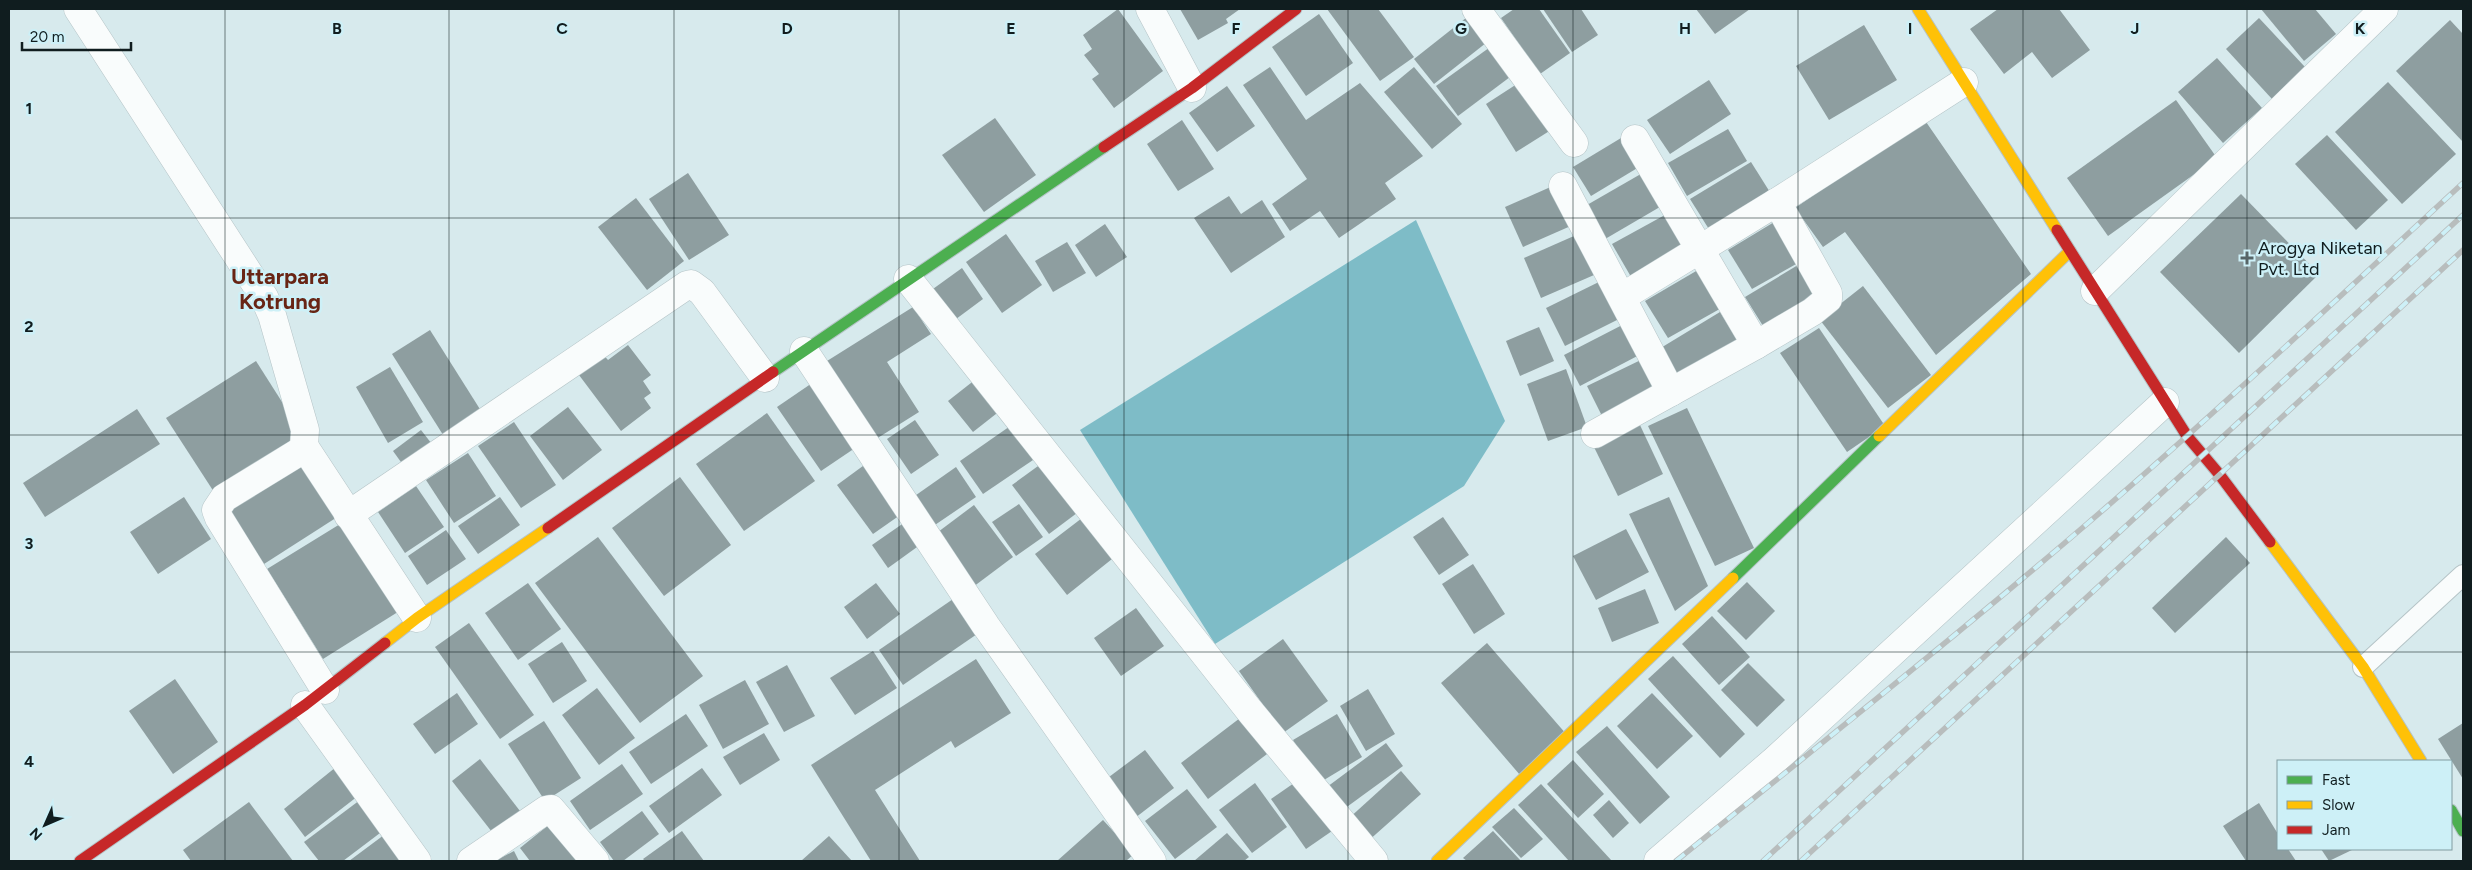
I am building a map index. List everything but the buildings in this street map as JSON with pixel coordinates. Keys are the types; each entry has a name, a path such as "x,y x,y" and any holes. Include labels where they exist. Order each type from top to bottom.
{"street":[{"path":"78,9 269,306 306,430 304,446 298,452 224,498 216,510 315,697 417,861"},
{"path":"1150,9 1192,88"},
{"path":"80,861 315,697 417,618 908,278 1192,88 1296,9"},
{"path":"1476,9 1574,143"},
{"path":"1918,9 2165,402 2197,449 2219,474 2363,667 2420,760"},
{"path":"2094,291 2384,9"},
{"path":"1622,297 1777,202 1964,82"},
{"path":"1635,139 1756,346"},
{"path":"1563,186 1671,392"},
{"path":"1596,434 1756,346 1812,312 1828,299 1828,294 1777,202"},
{"path":"1437,861 1566,740 2070,251"},
{"path":"908,278 1249,710 1374,861"},
{"path":"348,515 687,285 691,284 702,292 765,378"},
{"path":"804,351 986,626 1152,861"},
{"path":"1658,861 1775,760 2165,402"},
{"path":"304,446 417,618"},
{"path":"470,861 549,809 564,823 594,861"},
{"path":"2452,812 2463,830"}],"lane":[{"path":"2363,667 2463,575"}],"water":[{"path":"1416,220 1505,421 1464,486 1215,644 1080,430"}],"railway":[{"path":"1676,861 1935,651 2088,523 2230,397 2463,183"},
{"path":"1763,861 2463,215"},
{"path":"1801,861 2463,250"}],"traffic: fast":[{"path":"773,372 1104,147"},
{"path":"1733,578 1879,436"},
{"path":"2452,812 2463,831"}],"traffic: slow":[{"path":"1918,9 2057,230"},
{"path":"1879,436 2070,251"},
{"path":"385,643 417,618 548,528"},
{"path":"2270,542 2363,667 2420,760"},
{"path":"1437,861 1733,578"}],"traffic: jam":[{"path":"1104,147 1192,88 1296,9"},
{"path":"2057,230 2187,436 2219,474 2270,542"},
{"path":"548,528 773,372"},
{"path":"80,861 305,705 385,643"}],"place":[{"name":"Arogya Niketan Pvt. Ltd","path":"2247,258"}],"district":[{"name":"Uttarpara Kotrung","path":"280,288"}]}
